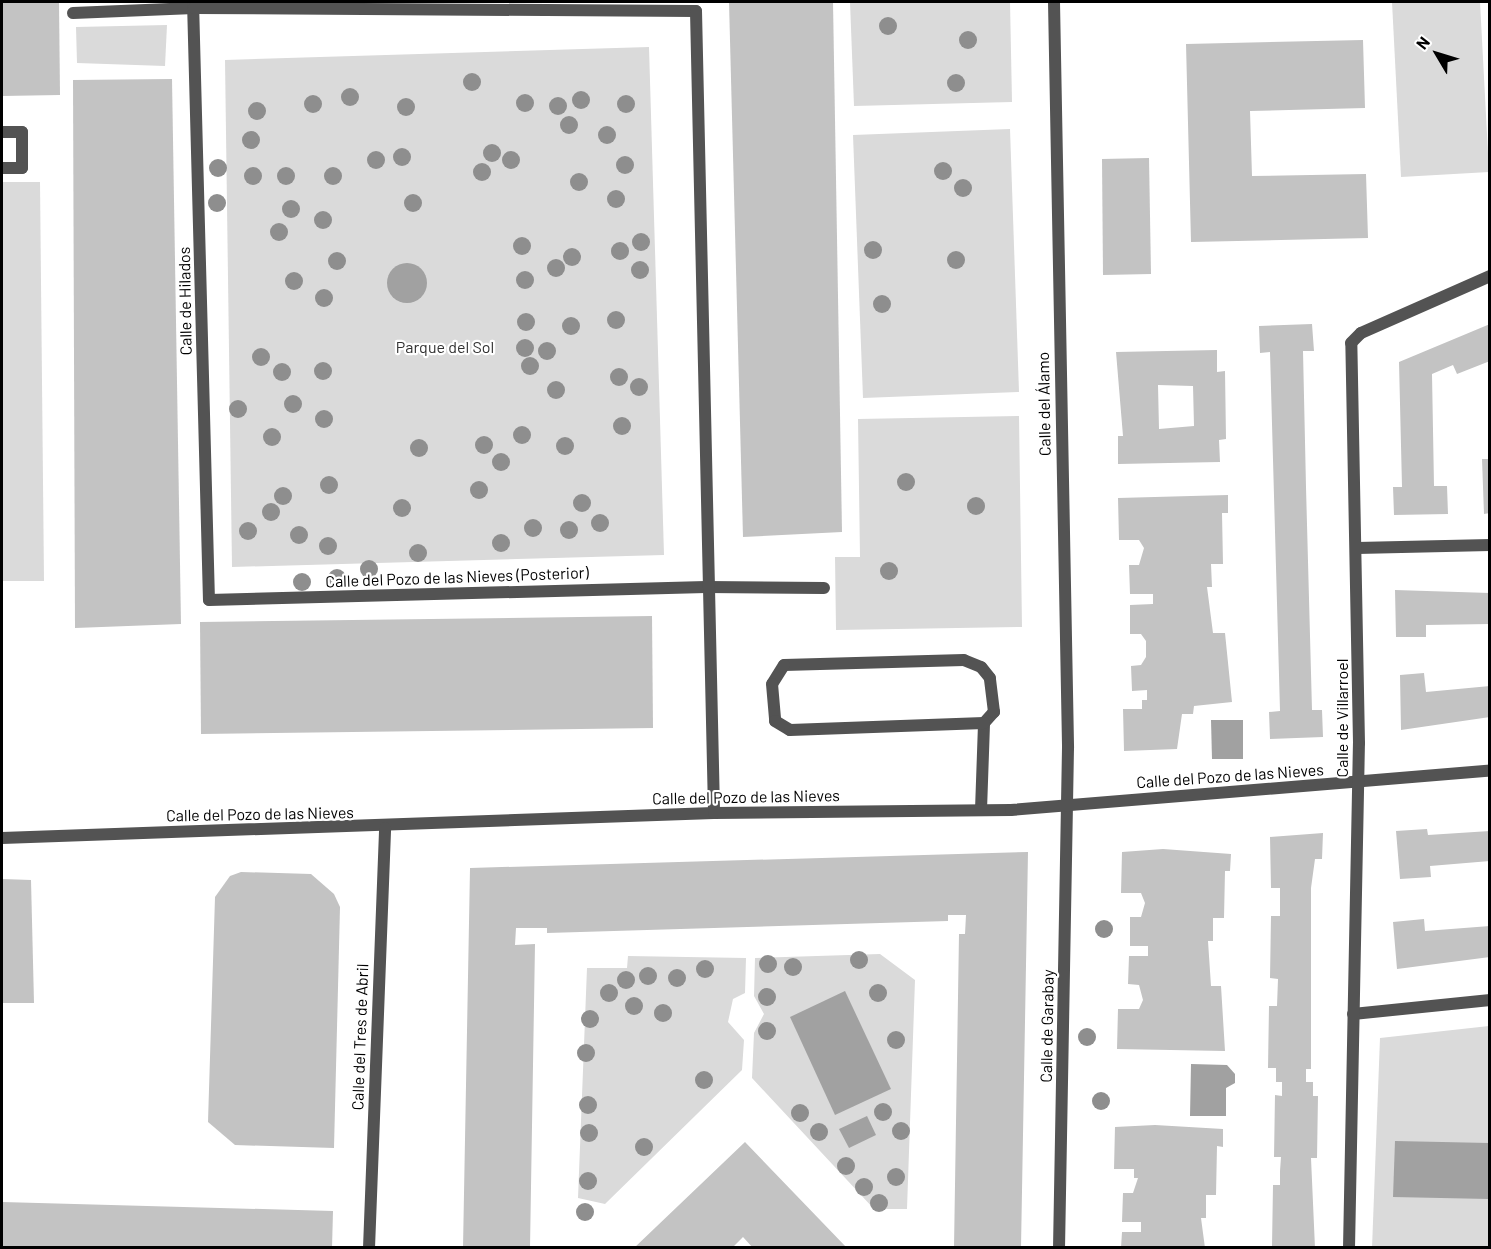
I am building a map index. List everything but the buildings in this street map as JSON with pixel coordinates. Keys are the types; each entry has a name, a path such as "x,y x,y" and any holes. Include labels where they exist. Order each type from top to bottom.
{"street":[{"name":"Calle del Álamo","path":"1054,2 1068,806"},
{"path":"73,13 194,5 696,11 706,587 714,813"},
{"name":"Calle de Hilados","path":"194,5 209,600"},
{"path":"2,132 22,132 22,168 2,168"},
{"name":"Calle de Villarroel","path":"1349,1248 1359,783 1357,548 1351,343 1361,333 1490,276"},
{"path":"1357,548 1490,545"},
{"name":"Calle del Pozo de las Nieves (Posterior)","path":"209,600 706,587 824,588"},
{"path":"981,810 984,723 993,712 990,678 964,660 784,665 772,684 775,721 790,730 984,723"},
{"name":"Calle del Pozo de las Nieves","path":"2,838 385,828 714,813 981,810 1068,806 1490,771"},
{"name":"Calle de Garabay","path":"1059,1248 1068,806"},
{"name":"Calle del Tres de Abril","path":"369,1248 385,828"},
{"path":"1353,1014 1490,1000"}],"green space":[{"path":"850,2 1010,2 1012,102 854,106"},
{"path":"1392,2 1480,2 1489,172 1401,177"},
{"path":"167,25 165,66 77,63 76,27"},
{"name":"Parque del Sol","path":"649,47 664,555 232,567 225,60"},
{"path":"1010,129 1019,392 863,398 853,135"},
{"path":"2,182 40,182 44,581 2,581"},
{"path":"1019,416 1022,627 836,630 835,557 860,557 858,419"},
{"path":"880,954 915,980 907,1209 874,1209 752,1078 754,1033 764,1014 754,996 755,958"},
{"path":"628,956 746,958 745,993 733,999 728,1022 744,1040 742,1070 605,1204 578,1198 587,968 627,968"},
{"path":"1489,1026 1489,1247 1372,1248 1380,1038"}],"shaded area":[{"path":"407,263 421,269 427,283 421,297 407,303 393,297 387,283 393,269"},
{"path":"1211,720 1243,720 1243,759 1212,759"},
{"path":"845,991 891,1089 835,1115 790,1017"},
{"path":"1191,1064 1227,1065 1235,1074 1235,1083 1226,1088 1226,1116 1190,1116"},
{"path":"867,1116 876,1135 849,1148 839,1129"},
{"path":"1395,1141 1489,1143 1489,1199 1393,1197"}]}
